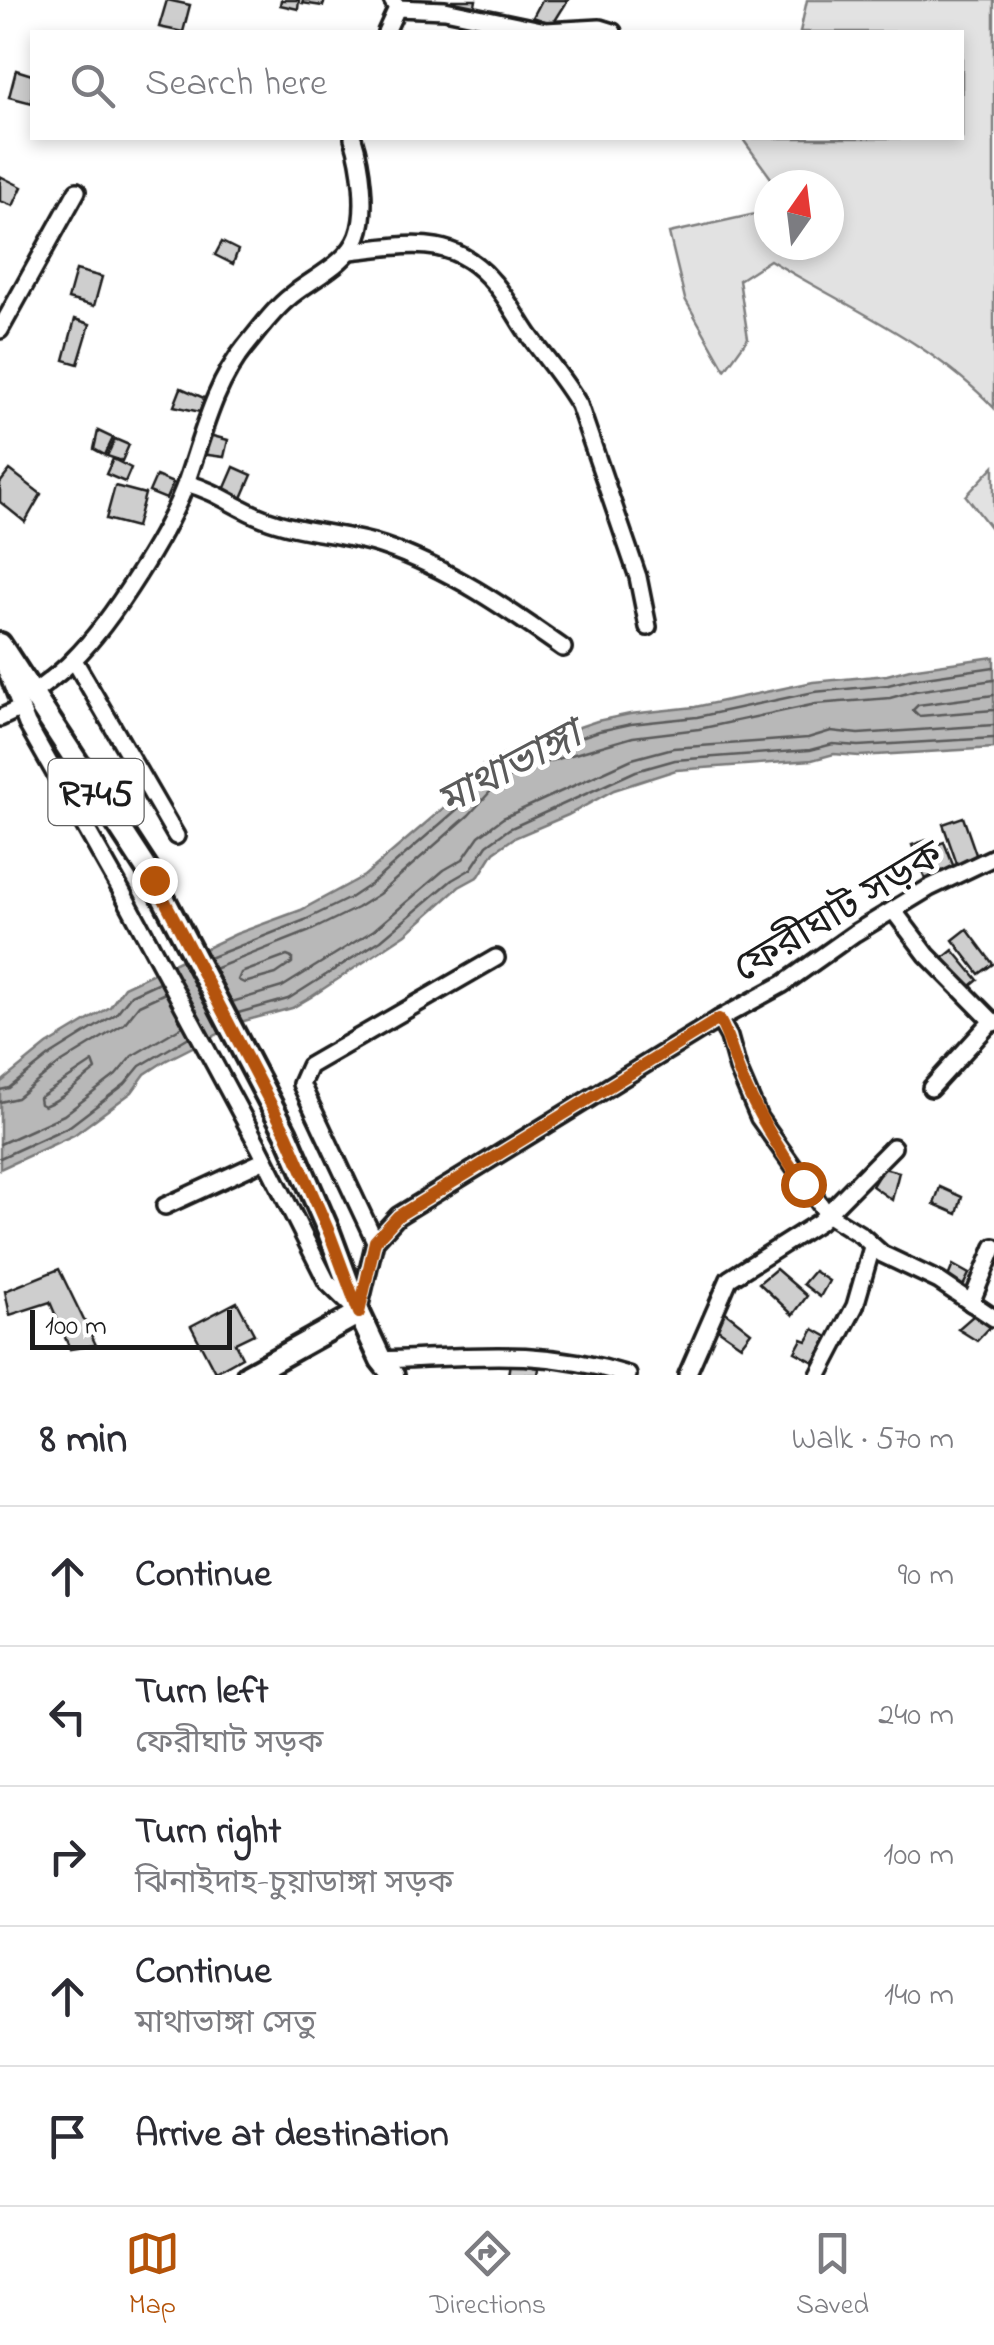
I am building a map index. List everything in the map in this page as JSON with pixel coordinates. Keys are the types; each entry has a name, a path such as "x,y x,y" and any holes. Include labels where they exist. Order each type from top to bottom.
{"main road":[{"name":"R745","path":"0,644 26,702 154,880 286,1133 359,1313"},
{"path":"248,1375 359,1313 387,1368"}],"street":[{"path":"387,30 395,4 541,30"},
{"path":"564,30 607,30"},
{"path":"0,718 26,702 74,660 128,590 186,483 211,408 242,351 288,298 351,251 360,232 362,187 354,140"},
{"path":"0,330 77,192"},
{"path":"351,251 442,247 461,252 496,284 578,405 638,577 648,626"},
{"path":"186,483 211,490 262,518 327,536 380,545 410,558 474,587 563,648"},
{"path":"0,654 327,1282 359,1313"},
{"path":"74,660 176,836"},
{"name":"ফেরীঘাট সড়ক","path":"375,1241 398,1216 441,1188 783,984 894,910 994,857"},
{"path":"894,910 927,956 993,1022 931,1088"},
{"path":"359,1313 375,1241 301,1077 309,1066 496,958"},
{"path":"719,1019 760,1118 826,1214 861,1235 872,1247 939,1281 994,1318"},
{"path":"687,1375 730,1279 826,1214 893,1146"},
{"path":"165,1206 262,1154"},
{"path":"820,1375 854,1306 872,1247"},
{"path":"970,1303 994,1247"},
{"path":"387,1368 504,1353 600,1366 628,1375"}],"shaded area":[{"path":"807,0 994,0 994,408 916,345 770,260 844,260 844,170 765,170 743,140 964,140 964,30 800,30"},
{"path":"754,214 754,260 770,260 739,280 748,338 725,370 685,299 669,233"},
{"path":"994,466 994,532 966,496"}],"water":[{"name":"মাথাভাঙ্গা","path":"994,657 994,748 834,754 812,760 676,770 614,790 514,838 494,852 479,876 459,887 406,934 311,997 292,1008 244,1021 165,1061 145,1074 132,1092 74,1135 0,1169 0,1083 47,1045 110,1007 124,987 236,934 301,910 364,876 455,798 485,763 597,721 630,714 695,707 813,682 887,675"}],"building":[{"path":"167,0 190,5 184,30 159,27"},
{"path":"281,0 299,0 298,9 280,5"},
{"path":"325,0 323,6 302,3"},
{"path":"452,0 476,0 474,11 450,6"},
{"path":"542,0 568,0 553,24 533,17"},
{"path":"16,70 30,74 30,102 9,97"},
{"path":"0,176 22,187 13,206 0,201"},
{"path":"222,242 238,250 233,264 215,255"},
{"path":"76,270 102,277 94,306 68,299"},
{"path":"75,319 90,324 78,364 64,360"},
{"path":"181,388 204,398 200,412 174,406"},
{"path":"98,431 113,438 105,455 94,449"},
{"path":"205,434 228,440 224,457 200,454"},
{"path":"115,439 129,445 122,461 107,456"},
{"path":"113,459 131,468 125,482 106,474"},
{"path":"234,467 252,475 242,498 224,490"},
{"path":"10,470 41,494 25,522 0,502 0,483"},
{"path":"156,476 173,483 166,499 149,492"},
{"path":"115,486 145,494 136,527 106,519"},
{"path":"963,817 978,860 958,867 943,824"},
{"path":"930,839 933,846 944,842 955,870 926,881 912,845"},
{"path":"967,929 993,964 979,974 953,940"},
{"path":"953,950 978,980 967,989 942,959"},
{"path":"883,1168 899,1172 892,1200 872,1186"},
{"path":"940,1187 962,1197 957,1214 934,1204"},
{"path":"953,1265 969,1274 961,1290 946,1282"},
{"path":"59,1269 96,1345 70,1349 50,1302 10,1315 5,1291"},
{"path":"776,1269 807,1296 793,1315 759,1283"},
{"path":"814,1271 829,1281 820,1297 803,1284"},
{"path":"237,1302 254,1334 235,1343 242,1357 215,1372 191,1326"},
{"path":"723,1310 751,1332 741,1345 712,1325"},
{"path":"974,1315 991,1326 977,1341 958,1329"},
{"path":"814,1329 828,1337 814,1362 795,1352"},
{"path":"510,1363 539,1368 538,1375 508,1375"}],"route":[{"path":"154,880 286,1133 359,1313 375,1241 398,1216 719,1019 760,1118 803,1184"}]}
